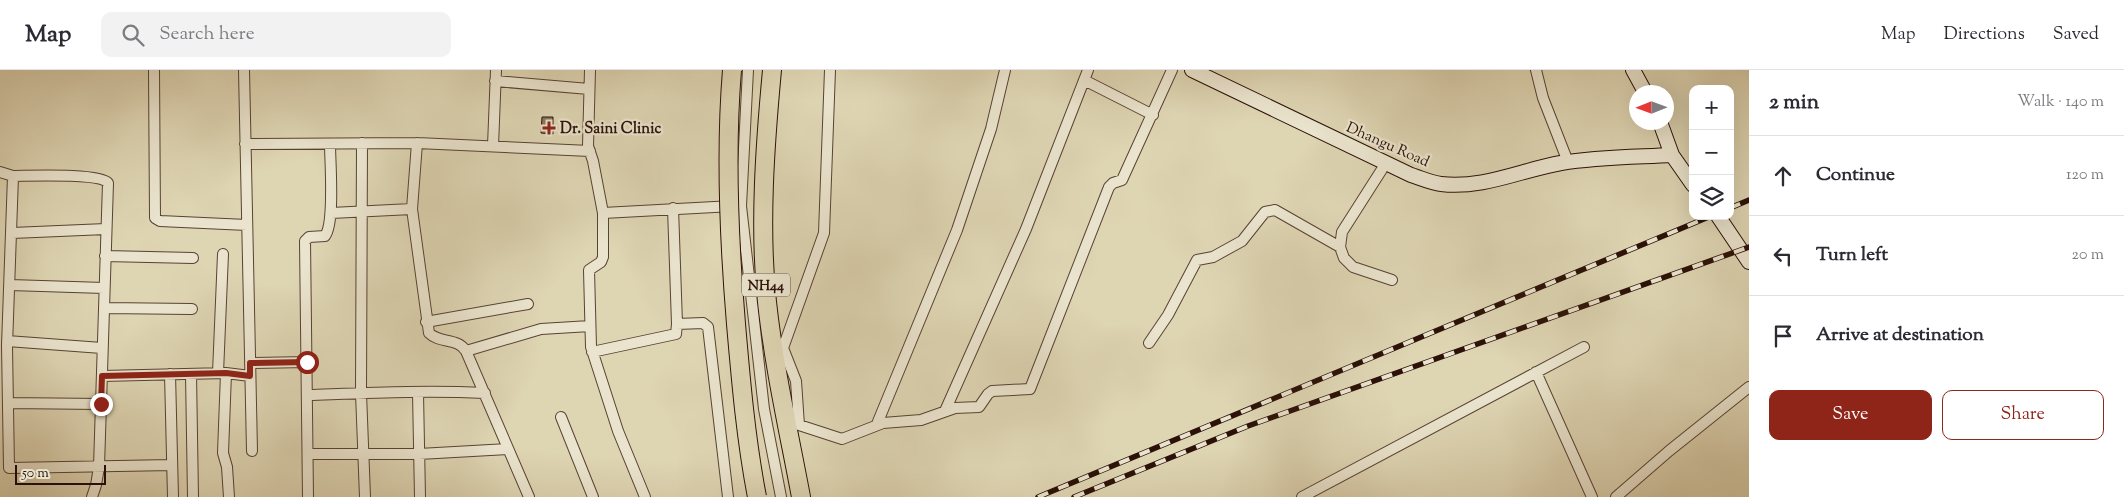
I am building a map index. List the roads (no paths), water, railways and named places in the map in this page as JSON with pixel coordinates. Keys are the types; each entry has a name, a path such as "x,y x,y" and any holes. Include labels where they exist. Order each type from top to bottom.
{"highway":[{"name":"NH44","path":"732,70 729,226 747,445 757,497"},
{"name":"NH44","path":"772,70 765,177 764,247 767,302 786,421 801,497"}],"street":[{"path":"154,70 155,218 160,221 247,225"},
{"path":"244,70 252,451"},
{"path":"590,70 588,146 603,213 603,260 589,270 592,352 618,431 645,497"},
{"path":"748,70 741,206 764,409 781,497"},
{"path":"830,70 824,232 784,348 796,381 800,425 842,439 877,424 921,420 955,408 979,408 988,394 997,390 1025,390 1031,388 1109,187 1113,183 1122,180 1172,70"},
{"path":"877,424 957,230 991,129 1005,70"},
{"path":"944,411 1026,229 1088,70"},
{"name":"Dhangu Road","path":"1192,70 1213,75 1386,163 1411,175 1440,184 1470,184 1503,179 1568,162 1672,155"},
{"path":"1536,70 1543,98 1568,162"},
{"path":"1633,70 1641,85"},
{"path":"493,146 496,75 589,89"},
{"path":"1084,80 1153,115"},
{"path":"1663,130 1672,155 1689,179"},
{"path":"362,143 361,393 364,497"},
{"path":"245,144 417,143 590,151"},
{"path":"417,143 412,209 426,322 431,336 458,342 466,351 529,497"},
{"path":"308,497 305,241 309,237 327,234 331,213 330,144"},
{"path":"1386,163 1342,232 1340,247 1344,258 1353,266 1392,280"},
{"path":"0,172 13,176 63,176 106,181 99,467 92,497"},
{"path":"13,176 5,468 172,465"},
{"path":"603,213 741,206"},
{"path":"592,352 676,334 673,208"},
{"path":"331,213 412,209"},
{"path":"1149,343 1168,315 1197,260 1213,257 1242,241 1265,212 1275,210 1340,247"},
{"path":"1721,220 1749,262"},
{"path":"12,233 106,230"},
{"path":"223,254 222,453 227,467 228,497"},
{"path":"105,256 193,258"},
{"path":"10,285 104,288"},
{"path":"426,322 528,304"},
{"path":"104,308 192,309"},
{"path":"677,324 703,323 708,327 728,497"},
{"path":"466,351 541,329 590,326"},
{"path":"8,341 102,348"},
{"path":"1302,497 1584,347"},
{"path":"250,363 307,362"},
{"path":"1536,372 1592,497"},
{"path":"102,376 222,373 250,376"},
{"path":"170,374 173,497"},
{"path":"191,374 193,497"},
{"path":"1616,497 1669,451 1749,387"},
{"path":"308,395 438,391 484,393"},
{"path":"418,393 420,497"},
{"path":"8,403 101,404"},
{"path":"561,417 593,497"},
{"path":"308,454 419,454 508,449"}],"railway":[{"path":"1734,206 1749,200"},
{"path":"1038,497 1701,220"},
{"path":"1074,497 1248,426 1749,247"}],"place":[{"name":"Dr. Saini Clinic","path":"549,128"}]}
